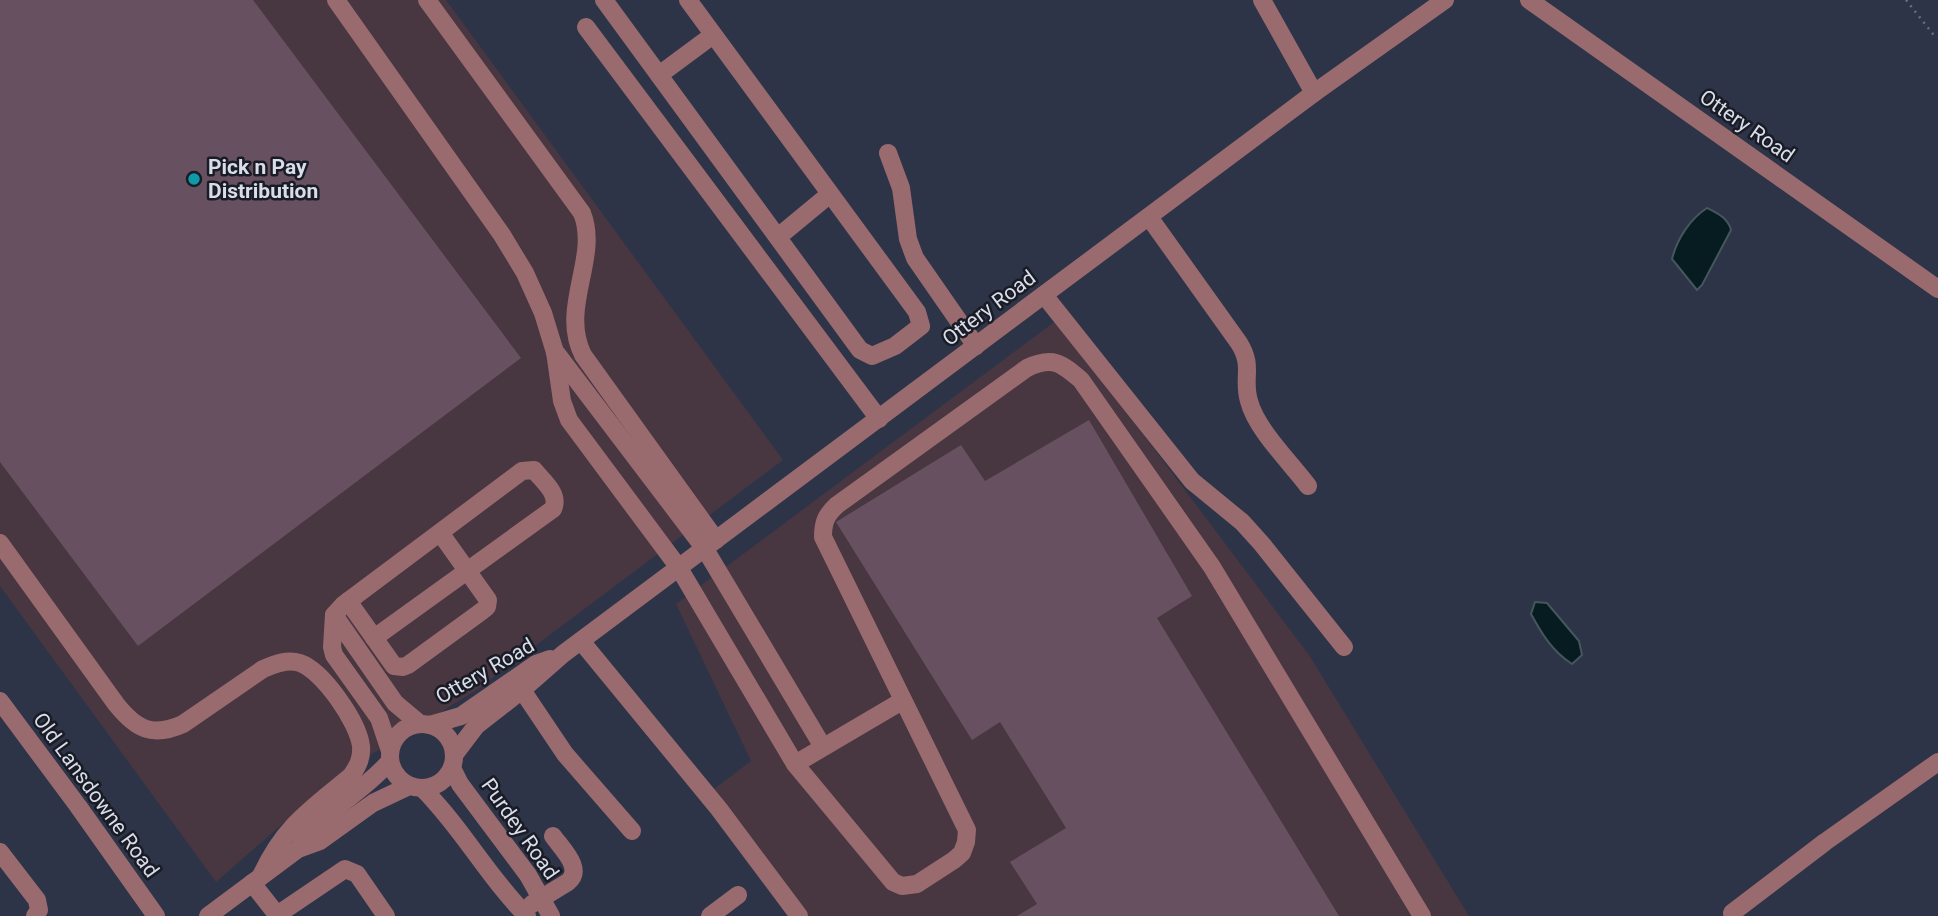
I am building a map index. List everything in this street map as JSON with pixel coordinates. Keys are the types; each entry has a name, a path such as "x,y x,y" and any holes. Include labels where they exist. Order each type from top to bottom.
{"street":[{"path":"336,0 519,264 543,313 575,411 683,565 795,764 893,882 902,886 918,884 962,853 967,830 823,537 823,526 827,515 837,505 1027,368 1042,361 1052,361 1064,366 1081,380 1212,567 1422,916"},
{"path":"426,0 582,214 586,232 574,320 577,343 711,545 823,747"},
{"path":"604,0 860,350 872,356 895,346 920,326 917,312 688,0"},
{"path":"1262,0 1314,93"},
{"name":"Ottery Road","path":"453,762 475,726 563,654 1314,93 1445,0"},
{"name":"Ottery Road","path":"1529,0 1938,289"},
{"path":"586,27 878,419"},
{"path":"659,75 713,35"},
{"path":"887,153 901,188 908,239 915,258 976,346"},
{"path":"778,237 830,194"},
{"path":"1149,216 1240,343 1248,363 1249,402 1257,421 1308,486"},
{"path":"1044,295 1192,481 1234,515 1261,543 1344,647"},
{"path":"824,347 835,316"},
{"path":"555,352 711,545"},
{"path":"374,638 554,509 555,495 534,470 526,470 348,601 334,615 332,647 334,655 379,718 400,780 416,787 446,814 522,914 541,898 573,878 573,865 553,836"},
{"path":"348,601 394,666 408,665 486,607 488,600 441,534"},
{"path":"0,543 116,704 139,727 169,731 262,669 275,664 300,663 321,678 357,730 361,743 358,766 351,776 296,821 273,850 257,879"},
{"path":"214,914 299,849 320,841 373,803 416,787 435,786 446,779 453,762 447,736 425,725 395,703 334,615"},
{"path":"580,641 719,809 799,916"},
{"name":"Ottery Road","path":"425,725 461,716 536,664 563,654"},
{"path":"522,690 565,754 632,831"},
{"name":"Old Lansdowne Road","path":"0,701 156,916"},
{"path":"795,764 902,701"},
{"path":"299,849 312,829 367,785 390,756 394,741 401,732 410,726 425,725"},
{"name":"Purdey Road","path":"453,762 460,784 528,875 551,916"},
{"path":"1732,913 1825,842 1938,762"},
{"path":"0,852 37,900 39,910 35,916"},
{"path":"257,879 278,916 345,869 357,874 386,916"},
{"path":"710,916 738,895"}],"path":[{"path":"1906,0 1938,37"}],"shaded area":[{"path":"0,0 446,0 783,460 475,691 341,773 216,882 0,586"},
{"path":"1707,208 1725,219 1731,230 1697,290 1672,259 1685,230"},
{"path":"1057,320 1309,655 1469,916 792,916 706,795 751,761 676,604"},
{"path":"1535,602 1547,603 1579,641 1582,655 1572,664 1553,648 1539,628 1531,614"}],"building":[{"name":"Pick n Pay Distribution","path":"0,0 253,0 521,358 138,646 0,462"},
{"path":"1089,420 1192,596 1157,618 1339,916 1017,916 1037,904 1010,862 1066,828 1000,722 972,740 836,522 961,445 985,481"}],"place":[{"name":"Pick n Pay Distribution","path":"194,179"}]}
